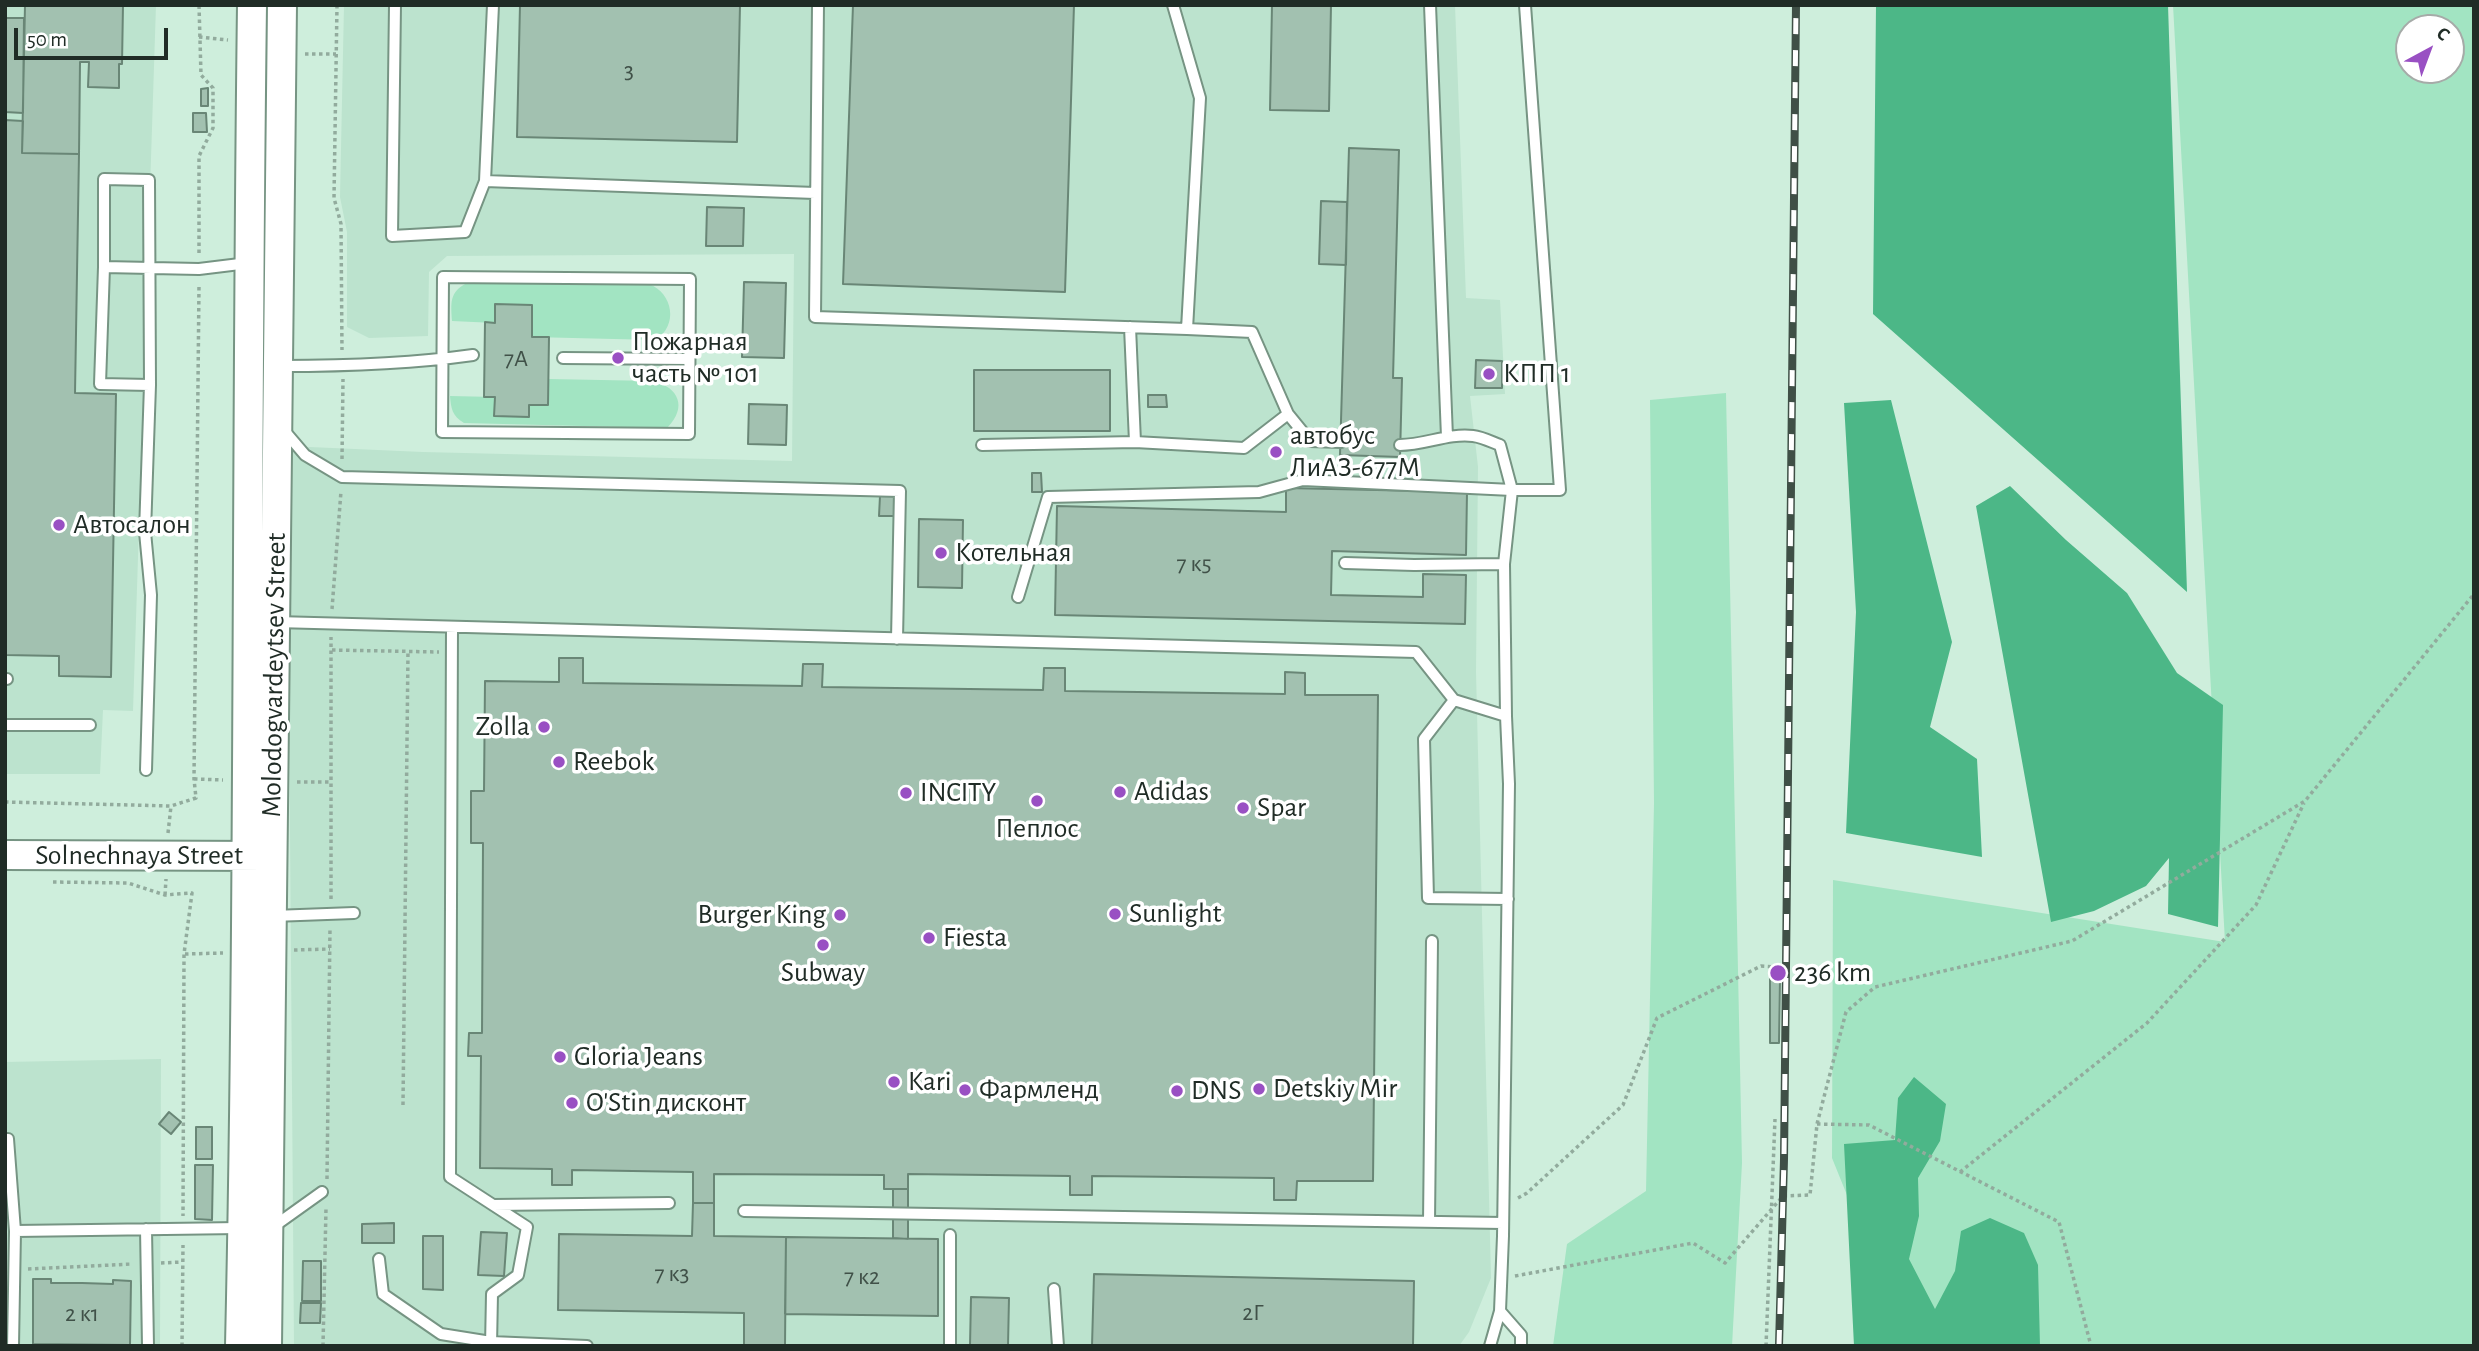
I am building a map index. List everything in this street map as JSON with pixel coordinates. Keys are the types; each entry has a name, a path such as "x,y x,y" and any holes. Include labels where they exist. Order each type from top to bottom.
{"main road":[{"name":"Molodogvardeytsev Street","path":"252,5 248,262 259,856 255,1230 267,1346"},
{"name":"Molodogvardeytsev Street","path":"240,1346 255,1230 272,916 259,856 274,622 282,5"},
{"path":"248,262 278,262"},
{"name":"Solnechnaya Street","path":"5,855 259,856"}],"lane":[{"path":"395,5 392,236 465,232 485,181 493,5"},
{"path":"818,5 814,317 1252,332 1288,414 1310,441 1341,442"},
{"path":"1173,5 1199,98 1187,329"},
{"path":"1430,5 1447,437"},
{"path":"1018,597 1048,498 1259,492 1303,480 1513,490 1560,489 1525,5"},
{"path":"146,770 150,595 145,532 150,385 149,180 104,178 100,384 150,385"},
{"path":"485,181 815,192"},
{"path":"104,267 199,269 248,262"},
{"path":"443,277 690,279 689,434 443,432 443,359 443,277"},
{"path":"1130,327 1135,442"},
{"path":"277,366 343,366 473,355"},
{"path":"563,358 690,359"},
{"path":"982,445 1135,442 1244,448 1288,414"},
{"path":"277,422 304,455 342,477 900,491 897,639"},
{"path":"1400,444 1415,445 1447,437 1474,436 1500,445 1513,490 1504,564 1509,784 1504,1205 1500,1311 1490,1346"},
{"path":"1345,563 1504,564"},
{"path":"274,622 1416,652 1454,700 1506,716"},
{"path":"452,627 450,1177 527,1227 519,1275 492,1294 491,1344"},
{"path":"1454,700 1424,739 1428,898 1507,899"},
{"path":"5,725 90,725"},
{"path":"272,916 354,913"},
{"path":"1429,1222 1432,942"},
{"path":"5,1139 8,1139 16,1231 13,1346"},
{"path":"16,1231 146,1228 255,1230 324,1192"},
{"path":"492,1205 669,1203"},
{"path":"744,1211 1503,1223"},
{"path":"146,1228 148,1346"},
{"path":"950,1235 950,1346"},
{"path":"379,1259 383,1294 441,1334 491,1344 587,1346"},
{"path":"1054,1289 1058,1346"},
{"path":"1500,1311 1521,1335 1521,1346"}],"path":[{"path":"5,802 171,806 196,798 199,156 213,128 213,88 201,75 199,5"},
{"path":"324,1192 331,914 331,624 342,477 341,224 334,198 337,5"},
{"path":"1960,1172 2147,1023 2256,905 2305,801 2474,594"},
{"path":"331,650 452,652"},
{"path":"403,1105 408,651"},
{"path":"1501,1278 1693,1243 1725,1263 1783,1196 1810,1195 1817,1124 1846,1012 1875,987 2071,941 2305,801"},
{"path":"46,881 128,883 165,895 192,893 184,954 182,1346"},
{"path":"1504,1205 1527,1193 1623,1105 1657,1018 1761,966 1776,967"},
{"path":"1766,1346 1775,1119"},
{"path":"1817,1124 1869,1125 2059,1222 2091,1346"},
{"path":"323,1346 326,1206"},
{"path":"15,1270 183,1262"}],"shaded area":[{"path":"5,5 156,5 133,711 103,710 100,774 5,774"},
{"path":"344,5 1455,5 1466,298 1500,300 1505,394 1470,396 1478,467 1476,672 1491,1278 1469,1332 1459,1346 294,1346 287,446 792,461 794,254 447,256 429,272 428,336 369,338 347,327 347,232 340,197"},
{"path":"2173,5 2474,5 2474,1346 1908,1346 1832,1158 1833,880 2225,942"},
{"path":"467,283 649,284 657,288 668,302 670,319 663,334 655,340 532,337 531,305 496,304 495,323 452,321 454,294"},
{"path":"548,379 654,381 674,393 679,406 674,420 668,427 661,428 464,423 457,418 452,408 450,396 495,397 495,416 529,417 529,405"},
{"path":"1726,393 1742,1163 1732,1346 1553,1346 1567,1244 1646,1191 1654,803 1650,400"},
{"path":"161,1059 160,1346 5,1346 5,1062"}],"green space":[{"path":"1876,5 2168,5 2187,592 1873,314"},
{"path":"1891,400 1952,642 1930,727 1977,759 1982,857 1846,833 1856,612 1844,403"},
{"path":"2010,486 2127,593 2177,673 2223,705 2218,927 2168,914 2169,858 2146,886 2094,911 2051,922 1976,506"},
{"path":"1914,1077 1946,1104 1940,1141 1918,1178 1919,1216 1909,1259 1935,1309 1955,1271 1961,1231 1990,1218 2024,1233 2038,1265 2040,1346 1854,1346 1844,1144 1895,1140 1898,1098"}],"building":[{"path":"25,5 123,5 119,88 88,87 89,62 80,62 79,154 22,153"},
{"path":"520,5 740,5 737,142 517,137"},
{"path":"853,5 1074,5 1065,292 843,284"},
{"path":"1272,5 1331,5 1329,111 1270,110"},
{"path":"5,18 24,18 23,113 5,112"},
{"path":"208,88 208,106 201,106 201,89"},
{"path":"193,113 206,113 207,132 193,132"},
{"name":"Автосалон","path":"5,120 23,121 22,153 79,154 75,393 116,394 111,677 59,676 59,656 5,655"},
{"path":"1349,148 1399,150 1393,378 1402,378 1400,457 1340,455"},
{"path":"1321,201 1347,202 1346,265 1319,264"},
{"path":"707,207 744,208 743,246 706,246"},
{"path":"744,282 786,283 784,358 742,357"},
{"path":"495,304 532,305 532,337 549,337 548,405 529,405 529,417 494,416 495,397 484,397 485,322 495,323"},
{"name":"КПП 1","path":"1476,360 1502,361 1502,388 1475,388"},
{"path":"974,370 1110,370 1110,431 974,431"},
{"path":"1148,395 1166,395 1167,407 1148,407"},
{"path":"749,404 787,405 786,445 748,444"},
{"path":"1032,473 1041,473 1042,492 1032,492"},
{"path":"1286,488 1467,492 1466,555 1332,551 1331,595 1423,597 1423,574 1466,575 1465,624 1055,615 1057,506 1286,512"},
{"path":"880,496 899,496 899,516 879,516"},
{"name":"Котельная","path":"919,519 963,520 962,588 918,587"},
{"name":"Fiesta","path":"559,658 583,658 583,683 802,686 803,664 823,664 822,687 1043,690 1044,668 1065,668 1065,691 1285,694 1285,672 1305,673 1305,695 1378,695 1373,1181 1297,1181 1296,1200 1274,1200 1274,1178 1092,1176 1092,1195 1070,1195 1070,1176 908,1174 908,1189 884,1189 884,1175 714,1174 714,1203 693,1203 693,1172 572,1170 572,1185 552,1185 552,1169 480,1168 481,1056 468,1056 469,1033 482,1033 483,843 471,843 471,791 484,791 485,681 559,682"},
{"path":"1770,978 1780,979 1779,1043 1770,1043"},
{"path":"169,1112 181,1122 171,1134 159,1124"},
{"path":"196,1127 212,1127 212,1159 196,1159"},
{"path":"195,1165 213,1165 212,1220 195,1219"},
{"path":"893,1189 908,1189 908,1239 893,1238"},
{"path":"693,1203 714,1203 714,1236 786,1237 785,1346 744,1346 744,1313 558,1310 559,1234 692,1236"},
{"path":"394,1223 394,1243 362,1243 362,1224"},
{"path":"481,1232 507,1233 504,1276 478,1275"},
{"path":"423,1236 443,1236 443,1290 423,1289"},
{"path":"786,1237 938,1239 938,1316 785,1314"},
{"path":"303,1261 321,1261 321,1301 302,1301"},
{"path":"1094,1274 1414,1281 1413,1346 1092,1346"},
{"path":"33,1279 51,1279 51,1283 113,1284 113,1280 131,1281 130,1345 33,1344"},
{"path":"971,1297 1009,1298 1008,1346 970,1346"},
{"path":"301,1303 321,1303 320,1323 300,1323"}],"railway":[{"path":"1779,1346 1784,1159 1796,5"}],"place":[{"name":"Пожарная часть № 101","path":"618,358"},
{"name":"КПП 1","path":"1489,374"},
{"name":"автобус ЛиАЗ-677М","path":"1276,452"},
{"name":"Автосалон","path":"59,525"},
{"name":"Котельная","path":"941,553"},
{"name":"Zolla","path":"544,727"},
{"name":"Reebok","path":"559,762"},
{"name":"Adidas","path":"1120,792"},
{"name":"INCITY","path":"906,793"},
{"name":"Пеплос","path":"1037,801"},
{"name":"Spar","path":"1243,808"},
{"name":"Sunlight","path":"1115,914"},
{"name":"Burger King","path":"840,915"},
{"name":"Fiesta","path":"929,938"},
{"name":"Subway","path":"823,945"},
{"name":"236 km","path":"1778,973"},
{"name":"Gloria Jeans","path":"560,1057"},
{"name":"Kari","path":"894,1082"},
{"name":"Detskiy Mir","path":"1259,1089"},
{"name":"Фармленд","path":"965,1090"},
{"name":"DNS","path":"1177,1091"},
{"name":"O'Stin дисконт","path":"572,1103"}]}
